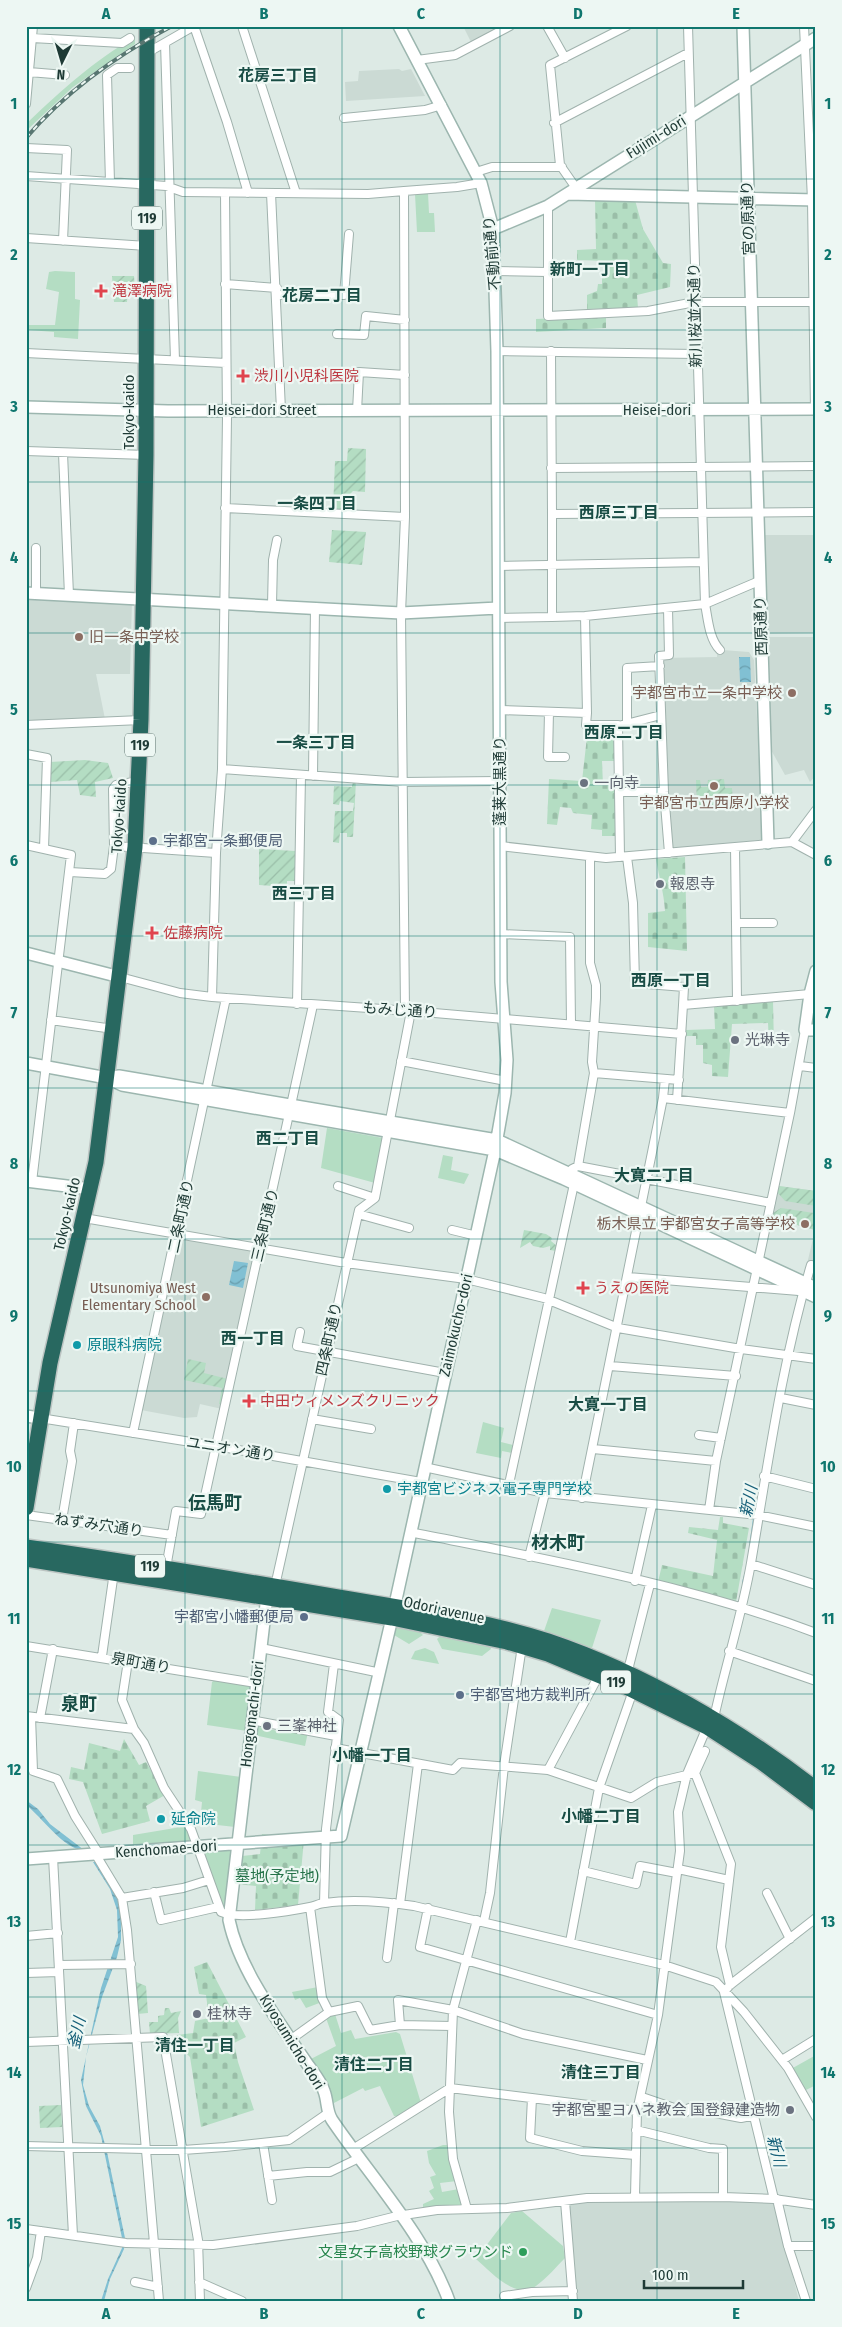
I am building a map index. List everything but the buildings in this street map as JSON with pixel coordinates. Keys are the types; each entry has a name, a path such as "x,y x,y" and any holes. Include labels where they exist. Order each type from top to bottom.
{"highway":[{"name":"Tokyo-kaido","path":"26,1506 33,1417 59,1321 91,1188 107,1078 135,847 139,781 144,598 147,359 147,26"},
{"name":"Odori avenue","path":"26,1547 166,1568 271,1591 393,1612 572,1650 630,1682 753,1742 816,1789"},
{"name":"Odori avenue","path":"26,1559 271,1591"},
{"name":"Odori avenue","path":"523,1640 600,1674 630,1682"},
{"name":"Odori avenue","path":"711,1723 816,1803"}],"street":[{"path":"26,104 33,26"},
{"path":"147,53 194,26 227,122 248,193"},
{"path":"242,26 296,193"},
{"name":"不動前通り","path":"398,26 479,177 493,229 497,411"},
{"path":"417,60 455,55 510,26"},
{"path":"547,26 565,58"},
{"path":"627,26 550,65 554,123 562,167 571,191 814,200"},
{"name":"新川桜並木通り","path":"688,26 696,354 705,604 710,630 720,650"},
{"name":"宮の原通り","path":"742,26 754,410"},
{"path":"804,26 814,200 815,409"},
{"path":"32,38 122,43 130,38"},
{"name":"Fujimi-dori","path":"493,229 548,206 816,38"},
{"path":"165,43 175,360"},
{"path":"554,123 688,53"},
{"path":"110,182 107,75 117,68 130,68"},
{"path":"29,72 66,75"},
{"path":"344,118 425,110 442,106"},
{"path":"26,148 67,150 63,241"},
{"path":"26,176 166,186 183,192 368,194 457,187 479,177 492,167 562,167"},
{"path":"404,191 405,517 401,613 408,1010 401,1061 375,1198 359,1210 358,1214 409,1228"},
{"path":"212,997 216,853 222,769 227,409 224,193"},
{"path":"271,193 281,410"},
{"path":"548,206 548,316 648,311 695,302 814,302"},
{"path":"225,284 277,291 344,296 349,234"},
{"path":"26,238 147,246"},
{"path":"495,271 548,272"},
{"path":"337,334 364,336 366,316 405,320"},
{"path":"497,351 696,354"},
{"path":"551,351 552,616"},
{"path":"26,353 226,364"},
{"path":"356,410 359,372 405,375"},
{"name":"Heisei-dori Street","path":"26,407 146,410 497,411"},
{"name":"Heisei-dori","path":"497,411 815,409"},
{"name":"西原通り","path":"754,410 768,843"},
{"name":"蓬莱大黒通り","path":"496,1145 506,1081 501,934 497,411"},
{"path":"26,451 146,455"},
{"path":"63,453 69,595"},
{"path":"551,468 816,466"},
{"path":"225,508 405,517"},
{"path":"552,514 816,512"},
{"path":"272,605 273,560 277,540"},
{"path":"36,548 31,594 144,598 401,613 498,613 585,616 705,604 759,581"},
{"path":"498,566 703,562"},
{"path":"313,776 315,607"},
{"path":"668,608 669,656 659,656 664,792 669,853"},
{"path":"585,616 586,726 618,726 661,715"},
{"path":"627,724 627,668 660,666"},
{"path":"499,710 587,713"},
{"path":"548,712 548,757 565,757"},
{"path":"26,725 141,720"},
{"path":"618,726 619,792 624,857 632,903 635,983 684,987 677,1100"},
{"path":"26,754 48,758 44,849"},
{"path":"222,769 403,782 499,781"},
{"path":"297,1004 301,775"},
{"path":"70,872 105,874 111,869 114,846 113,789 116,785 139,781"},
{"path":"619,792 664,792"},
{"path":"792,842 816,810"},
{"path":"500,846 590,858 624,857 792,842 816,855"},
{"path":"26,845 71,856 46,1067 29,1181 91,1188"},
{"path":"114,846 216,853"},
{"path":"736,847 737,1001"},
{"path":"509,1484 549,1300 571,1175 594,1073 592,1062 596,985 590,963 590,858"},
{"path":"736,923 773,923"},
{"path":"501,934 570,937 571,1024"},
{"path":"26,953 120,977"},
{"path":"708,1510 716,1461 736,1376 800,1066 811,1027 810,994 816,972"},
{"name":"もみじ通り","path":"120,977 180,993 212,997 408,1010 682,1034"},
{"path":"683,1005 810,994"},
{"name":"二条町通り","path":"133,1433 177,1235 226,998"},
{"name":"三条町通り","path":"172,1535 176,1511 201,1514 313,1005"},
{"path":"51,1020 113,1029"},
{"path":"401,1061 506,1081"},
{"path":"26,1063 107,1078 118,1084 206,1095 496,1145 571,1175 642,1212 808,1288 816,1297"},
{"path":"800,1066 816,1068"},
{"path":"594,1073 679,1080"},
{"path":"582,1498 642,1212 665,1079"},
{"path":"663,1098 790,1113"},
{"name":"Zaimokucho-dori","path":"393,1612 496,1145"},
{"path":"571,1175 648,1181 771,1202"},
{"path":"338,1186 375,1198"},
{"name":"四条町通り","path":"271,1591 358,1214"},
{"path":"84,1218 346,1263 466,1280 549,1300 618,1328 741,1350 816,1359"},
{"path":"452,1230 476,1236"},
{"path":"634,2196 637,2111 642,2097 647,2060 658,2015 680,1851 678,1812 711,1723 738,1608 751,1564 764,1476 789,1356 808,1288 811,1265 816,1266"},
{"path":"628,1277 754,1288 808,1288"},
{"path":"300,1332 298,1346 445,1373"},
{"path":"610,1366 736,1376"},
{"path":"780,1398 816,1405"},
{"name":"ユニオン通り","path":"33,1417 216,1446 421,1482"},
{"path":"312,1419 371,1429"},
{"path":"62,1520 72,1461 70,1451 74,1423"},
{"path":"699,1435 721,1438"},
{"path":"592,1449 716,1461"},
{"path":"424,1467 545,1493 758,1515 816,1527"},
{"path":"764,1476 816,1489"},
{"path":"529,1557 545,1493"},
{"path":"635,1580 652,1505"},
{"name":"ねずみ穴通り","path":"26,1515 172,1535"},
{"path":"410,1532 635,1580 738,1608 816,1633"},
{"path":"166,1568 172,1535"},
{"path":"751,1564 816,1585"},
{"path":"102,1656 114,1572"},
{"path":"570,1942 599,1788 630,1682 650,1584"},
{"name":"Hongomachi-dori","path":"237,1844 260,1648 271,1591"},
{"name":"Kenchomae-dori","path":"53,1858 341,1836 393,1612"},
{"path":"466,2209 452,2159 449,2136 453,2010 490,1893 504,1766 523,1640"},
{"name":"泉町通り","path":"26,1646 102,1656 256,1683"},
{"path":"260,1648 376,1672"},
{"path":"40,1718 53,1649"},
{"path":"729,1651 816,1681"},
{"path":"128,1661 122,1700 134,1729 144,1743 164,1788 191,1829 218,1906 222,1912 229,1915 310,1907 324,1902 397,1904 428,1908 664,1965 716,1982 744,2012 782,2060 815,2114"},
{"path":"324,1902 325,1839 338,1720 328,1712 334,1664"},
{"path":"548,1770 600,1674"},
{"path":"134,1729 28,1717 33,1770 57,1778 75,1816 122,1898 147,2149 159,2301"},
{"path":"251,1720 336,1736"},
{"path":"334,1748 454,1770 460,1763 548,1770 631,1798 657,1782 691,1774 705,1751"},
{"path":"387,1958 418,1764"},
{"path":"691,1774 731,1864 727,1880 721,1947 730,1985"},
{"name":"Kiyosumicho-dori","path":"237,1844 229,1915 230,1926 238,1948 271,2012 323,2087 328,2114 401,2216 434,2270 449,2301"},
{"path":"26,1859 53,1858 72,2235"},
{"path":"584,1871 636,1884 640,1866 727,1880"},
{"path":"122,1898 183,1888 209,1880"},
{"path":"154,1892 161,1920 218,1906"},
{"path":"768,1893 790,1938"},
{"path":"310,1907 322,1998 329,2012"},
{"path":"428,1908 420,1946 467,1962 658,2015"},
{"path":"724,1992 730,1985 816,1918"},
{"path":"26,1936 58,1933"},
{"path":"26,1972 130,1964"},
{"path":"724,1992 788,2246 806,2301"},
{"path":"400,2025 398,2000 453,2010 522,2034 647,2060"},
{"path":"290,2040 329,2012 358,2006 370,2030 400,2025 452,2026"},
{"path":"26,2042 97,2041 163,2037 198,2245 200,2301"},
{"path":"782,2060 816,2039"},
{"path":"268,2176 306,2172 330,2172 450,2088 637,2111"},
{"path":"642,2097 686,2112 689,2108 741,2118 755,2115"},
{"path":"532,2098 530,2138 582,2151 636,2155"},
{"path":"26,2146 183,2150 263,2143 289,2140 328,2114"},
{"path":"636,2130 709,2148 723,2149 723,2197"},
{"path":"263,2143 272,2200"},
{"path":"26,2229 126,2243 198,2245 357,2226 401,2216 444,2210 507,2208 565,2201 634,2196 776,2199 816,2204"},
{"path":"565,2201 573,2301"},
{"path":"26,2288 37,2258 40,2231"},
{"path":"788,2246 816,2246"},
{"path":"135,2282 158,2287"},
{"path":"199,2282 242,2301"},
{"path":"504,2296 532,2292 572,2291"}],"shaded area":[{"path":"463,26 504,26 472,44"},
{"path":"399,69 402,71 411,69 425,96 346,101 345,82 358,81 359,71"},
{"path":"762,535 816,535 816,633 766,634"},
{"name":"旧一条中学校","path":"26,597 132,600 130,674 96,674 105,719 26,722"},
{"name":"宇都宮市立一条中学校","path":"767,637 816,637 816,775 810,782 804,770 785,775 770,748"},
{"name":"宇都宮市立西原小学校","path":"717,651 749,652 754,660 763,835 761,840 671,849 661,658 717,657"},
{"name":"栃木県立 宇都宮女子高等学校","path":"779,1186 816,1191 816,1265 807,1264 815,1230 772,1218"},
{"name":"Utsunomiya West Elementary School","path":"181,1238 256,1251 222,1409 200,1404 197,1417 184,1418 141,1410 178,1240"},
{"path":"645,2201 774,2202 799,2301 577,2301 569,2203"}],"green space":[{"path":"135,37 135,44 73,87 26,131 27,123 66,87 91,66"},
{"path":"428,193 429,213 434,213 435,232 417,232 415,194"},
{"path":"595,199 635,200 643,229 663,263 671,264 670,287 637,295 638,308 587,309 587,295 597,291 598,284 602,284 602,277 609,277 609,261 577,260 577,250 596,249"},
{"path":"49,272 75,272 75,299 80,300 78,339 54,337 54,332 29,330 26,351 27,325 55,325 59,292 46,289"},
{"path":"112,276 134,276 135,289 128,292 127,302 114,302"},
{"path":"606,316 606,328 536,332 536,319"},
{"path":"348,448 366,449 365,492 353,491 350,494 350,502 356,510 333,509 335,461 347,461"},
{"path":"332,530 366,532 362,565 329,562"},
{"name":"一向寺","path":"588,728 617,729 618,761 602,761 603,785 618,785 619,836 602,836 602,830 591,829 592,815 573,813 571,808 560,807 557,825 547,824 549,779 582,781"},
{"path":"85,760 108,763 113,778 95,782 96,797 80,795 77,780 50,782 50,762"},
{"path":"724,779 725,788 732,788 733,804 697,806 696,780 700,780 701,787 707,787 708,780"},
{"path":"353,780 356,781 353,837 347,837 347,833 340,833 339,843 333,842 335,811 353,811 354,803 340,801 339,805 333,804 334,786 352,787"},
{"path":"259,849 296,851 295,881 287,881 287,887 259,885"},
{"path":"685,857 687,951 648,947 648,913 665,911 656,859"},
{"path":"773,1001 774,1046 769,1044 768,1023 732,1024 728,1077 712,1076 712,1065 703,1063 703,1045 696,1045 696,1036 685,1036 686,1030 715,1029 714,1006"},
{"path":"327,1128 383,1138 375,1183 321,1168"},
{"path":"443,1155 453,1157 451,1170 469,1174 464,1184 438,1178"},
{"path":"779,1186 816,1191 816,1206 785,1201 777,1192"},
{"path":"781,1208 814,1213 815,1230 772,1218 773,1213"},
{"path":"524,1230 546,1234 552,1238 551,1241 557,1246 556,1251 550,1250 550,1246 543,1248 533,1246 530,1242 520,1248"},
{"path":"188,1359 206,1363 204,1373 228,1379 223,1405 219,1404 222,1388 184,1380"},
{"path":"483,1422 504,1428 501,1442 513,1445 512,1453 502,1451 501,1458 476,1453"},
{"path":"720,1517 723,1517 723,1523 749,1528 736,1602 658,1582 662,1565 713,1576 717,1540 688,1533 689,1527 718,1530"},
{"path":"552,1608 601,1620 592,1648 544,1631"},
{"path":"394,1627 420,1632 423,1635 409,1644 394,1635"},
{"path":"440,1636 490,1646 491,1649 482,1656 442,1649 437,1639"},
{"path":"425,1648 434,1652 439,1664 411,1659 415,1651"},
{"path":"216,1679 250,1684 253,1689 247,1731 207,1725 212,1682"},
{"path":"255,1726 278,1731 279,1727 308,1732 305,1746 254,1735"},
{"path":"124,1739 139,1765 146,1762 165,1795 146,1806 150,1821 102,1834 83,1782 69,1779 71,1767 84,1770 89,1743 120,1751"},
{"path":"198,1771 241,1777 235,1827 200,1823 202,1802 195,1800"},
{"path":"187,1826 193,1843 133,1847 133,1835"},
{"name":"墓地(予定地)","path":"262,1834 304,1839 298,1905 255,1910 256,1886 236,1884 242,1856 260,1854"},
{"path":"232,1849 227,1906 221,1908 204,1850"},
{"path":"207,1962 246,2037 234,2043 238,2062 254,2110 201,2127 190,2057 179,2046 177,2035 193,2033 195,2021 209,2018 206,1995 199,1994 194,1967"},
{"path":"134,1981 146,1986 148,2013 137,2014"},
{"path":"318,1987 322,2002 306,2008 300,1998 295,2000 292,1992"},
{"path":"165,2008 169,2008 171,2013 181,2011 178,2018 179,2033 150,2034 149,2022 158,2022 158,2016 164,2015"},
{"path":"335,2014 341,2033 351,2030 355,2039 396,2032 400,2034 421,2103 394,2116 380,2086 365,2091 363,2088 332,2104 309,2060 336,2046 326,2018"},
{"path":"816,2055 816,2085 804,2091 791,2069"},
{"path":"61,2105 62,2127 40,2128 39,2106"},
{"path":"448,2145 457,2181 440,2183 442,2192 459,2189 463,2206 423,2210 423,2204 434,2199 429,2191 434,2188 430,2177 436,2175 429,2163 427,2151"},
{"name":"文星女子高校野球グラウンド","path":"522,2211 563,2246 565,2258 540,2283 528,2290 520,2290 504,2283 476,2259 511,2213"}],"water":[{"path":"739,657 750,657 751,682 740,682"},
{"path":"234,1261 248,1263 243,1288 229,1285"},
{"path":"26,1800 38,1809 50,1824 84,1850 77,1849 61,1839 26,1805"},
{"path":"93,1862 98,1862 117,1898 121,1911 121,1940 117,1957 102,1997 86,2057 101,1988 118,1937 117,1910 110,1889"},
{"path":"86,2057 83,2085 89,2106 100,2126 125,2238 124,2249 110,2279 104,2301 101,2301 108,2279 122,2248 122,2238 101,2136 86,2106 81,2080"}],"waterway":[{"name":"新川","path":"750,1547 754,1518"},
{"name":"新川","path":"743,1582 746,1572"}],"railway":[{"path":"26,138 58,104 94,75 132,49 172,26"}],"place":[{"name":"滝澤病院","path":"101,291"},
{"name":"渋川小児科医院","path":"243,376"},
{"name":"旧一条中学校","path":"79,637"},
{"name":"宇都宮市立一条中学校","path":"792,693"},
{"name":"一向寺","path":"584,783"},
{"name":"宇都宮市立西原小学校","path":"714,786"},
{"name":"宇都宮一条郵便局","path":"153,841"},
{"name":"報恩寺","path":"660,884"},
{"name":"佐藤病院","path":"152,933"},
{"name":"光琳寺","path":"735,1040"},
{"name":"栃木県立 宇都宮女子高等学校","path":"805,1224"},
{"name":"うえの医院","path":"583,1288"},
{"name":"Utsunomiya West Elementary School","path":"206,1297"},
{"name":"原眼科病院","path":"77,1345"},
{"name":"中田ウィメンズクリニック","path":"249,1401"},
{"name":"宇都宮ビジネス電子専門学校","path":"387,1489"},
{"name":"宇都宮小幡郵便局","path":"304,1617"},
{"name":"宇都宮地方裁判所","path":"460,1695"},
{"name":"三峯神社","path":"267,1726"},
{"name":"延命院","path":"161,1819"},
{"name":"桂林寺","path":"197,2014"},
{"name":"宇都宮聖ヨハネ教会 国登録建造物","path":"790,2110"},
{"name":"文星女子高校野球グラウンド","path":"523,2252"}],"district":[{"name":"花房三丁目","path":"278,75"},
{"name":"新町一丁目","path":"590,269"},
{"name":"花房二丁目","path":"322,295"},
{"name":"一条四丁目","path":"317,503"},
{"name":"西原三丁目","path":"619,512"},
{"name":"西原二丁目","path":"624,732"},
{"name":"一条三丁目","path":"316,742"},
{"name":"西三丁目","path":"304,893"},
{"name":"西原一丁目","path":"671,980"},
{"name":"西二丁目","path":"288,1138"},
{"name":"大寛二丁目","path":"654,1175"},
{"name":"西一丁目","path":"253,1338"},
{"name":"大寛一丁目","path":"608,1404"},
{"name":"伝馬町","path":"215,1503"},
{"name":"材木町","path":"558,1543"},
{"name":"泉町","path":"79,1704"},
{"name":"小幡一丁目","path":"372,1755"},
{"name":"小幡二丁目","path":"601,1816"},
{"name":"清住一丁目","path":"195,2045"},
{"name":"清住二丁目","path":"374,2064"},
{"name":"清住三丁目","path":"601,2072"}],"water label":[{"name":"釜川","path":"76,2033"}]}
